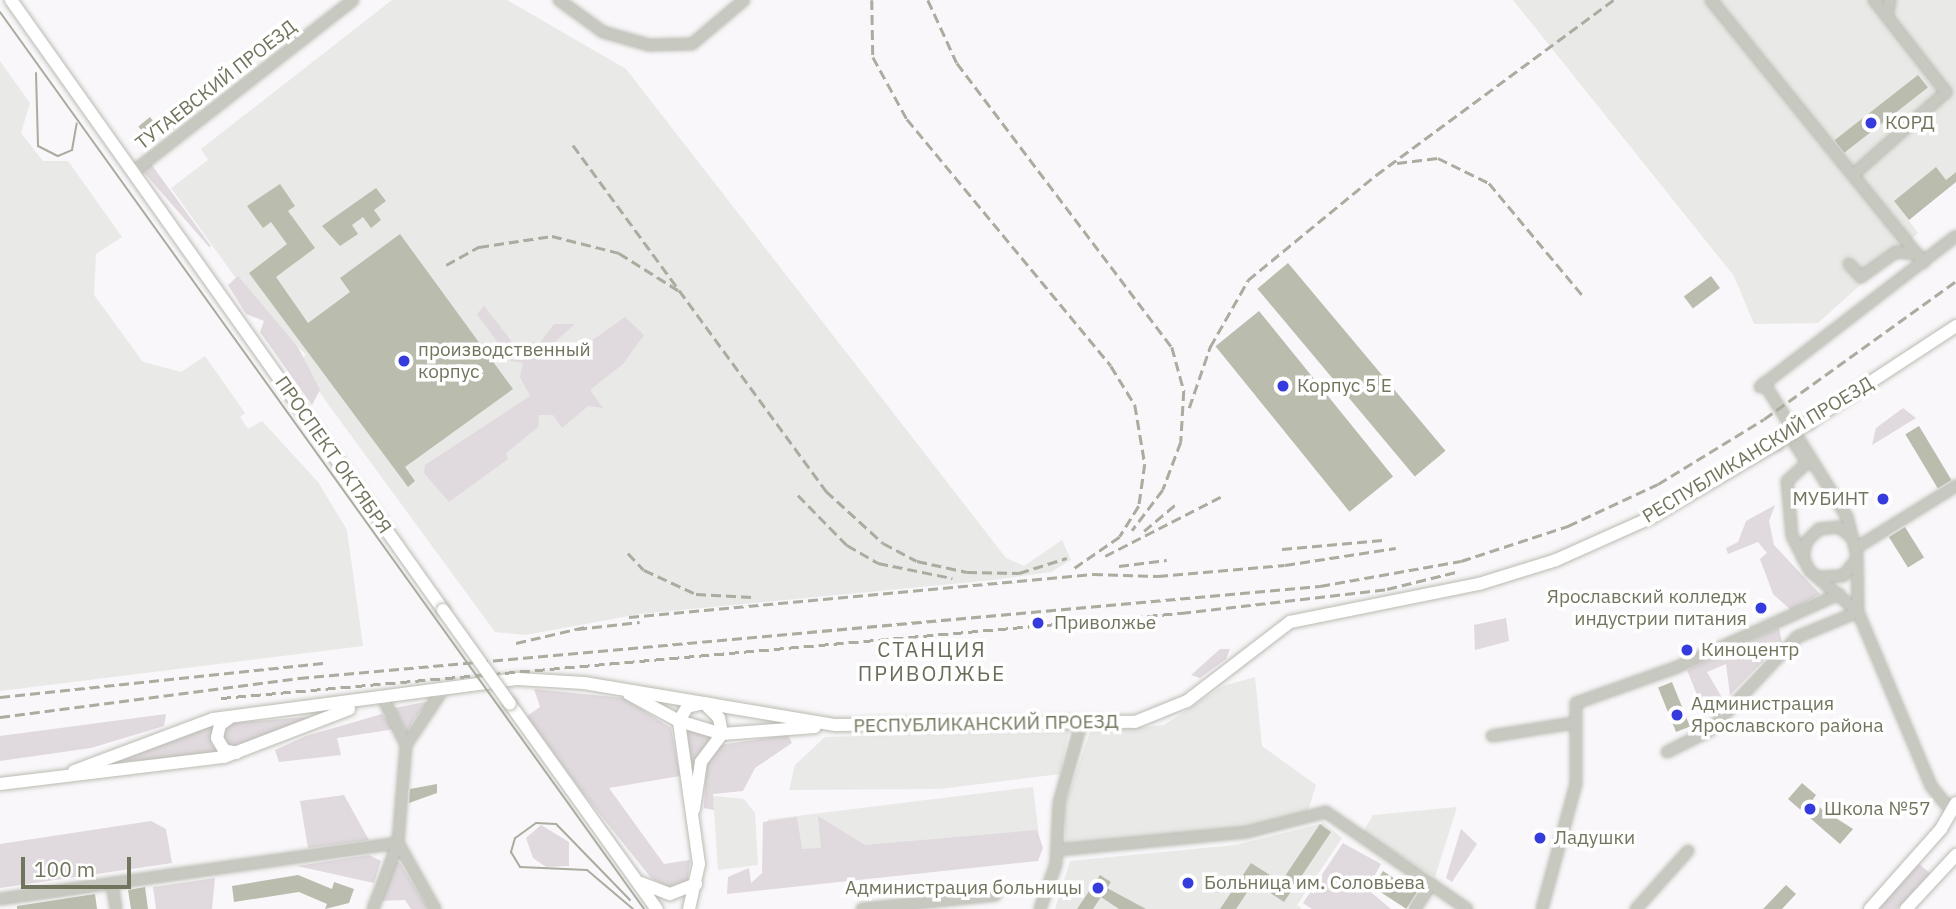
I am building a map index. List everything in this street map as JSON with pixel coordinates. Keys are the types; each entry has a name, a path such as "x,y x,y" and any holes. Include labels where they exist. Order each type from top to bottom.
{"main road":[{"name":"ПРОСПЕКТ ОКТЯБРЯ","path":"11,0 657,909"},
{"name":"РЕСПУБЛИКАНСКИЙ ПРОЕЗД","path":"617,689 679,721 722,734 836,725 1135,722 1176,707 1290,622 1479,584 1566,555 1652,517 1777,443 1956,326"},
{"name":"РЕСПУБЛИКАНСКИЙ ПРОЕЗД","path":"74,771 231,716 366,703 442,691 573,682 836,725"},
{"name":"РЕСПУБЛИКАНСКИЙ ПРОЕЗД","path":"0,784 74,771 240,752 366,703"},
{"path":"689,909 696,884 694,809 679,721 687,707 704,703 719,718 722,734 701,761 694,809"},
{"path":"231,716 219,724 217,738 224,750 240,752"},
{"path":"1870,909 1954,810"},
{"path":"1906,909 1956,855"},
{"path":"634,878 670,894 696,884"}],"street":[{"name":"ТУТАЕВСКИЙ ПРОЕЗД","path":"133,172 353,0"},
{"path":"559,0 603,32 649,44 692,44 744,0"},
{"path":"1711,0 1922,259"},
{"path":"1853,175 1946,92 1874,0"},
{"path":"1887,17 1890,0"},
{"path":"1954,810 1931,786 1858,612 1856,548 1810,460 1762,385 1922,259 1956,236"},
{"path":"1849,264 1861,277 1896,252 1922,259"},
{"path":"1810,460 1787,481 1786,498 1803,561 1810,572 1858,612"},
{"path":"1810,572 1831,580 1843,576 1856,548 1956,486"},
{"path":"1803,561 1806,542 1819,529 1839,527 1856,548"},
{"path":"1542,909 1576,784 1576,704 1675,668 1839,594"},
{"path":"1667,752 1709,731 1797,637 1858,612"},
{"path":"373,909 398,842 406,745 442,691"},
{"path":"384,700 406,745"},
{"path":"1492,736 1574,723"},
{"path":"1040,909 1058,850 1059,803 1081,724"},
{"path":"1058,850 1247,832 1326,813 1466,909"},
{"path":"0,899 398,842"},
{"path":"398,842 435,909"},
{"path":"1636,909 1688,850"},
{"path":"112,883 116,909"},
{"path":"1415,909 1431,884"},
{"path":"862,909 995,895"}],"shaded area":[{"path":"392,0 507,0 626,69 1006,558 1024,566 1062,540 1071,560 1051,572 993,580 640,614 525,635 495,632 325,400 300,360 306,355 240,284 171,188 208,160 201,149"},
{"path":"1513,0 1956,0 1956,172 1946,180 1936,168 1894,201 1918,233 1818,323 1754,324 1734,276"},
{"path":"0,61 30,103 21,133 43,161 68,161 122,237 96,254 94,295 143,362 181,372 205,356 245,413 240,417 248,429 262,421 318,482 347,530 363,646 0,691"},
{"path":"151,164 211,246 209,247 142,170"},
{"path":"238,276 298,347 320,390 312,405 260,332 264,321 246,314 228,285"},
{"path":"484,306 520,352 533,352 554,324 575,324 554,343 563,361 625,317 644,335 623,364 590,390 603,408 588,406 562,428 553,415 539,415 538,427 506,453 508,459 449,502 424,473 425,465 530,396 520,377 523,363 511,361 477,314"},
{"path":"1903,408 1916,418 1872,445 1876,428"},
{"path":"1775,505 1769,521 1774,545 1820,594 1791,610 1773,594 1760,559 1767,553 1758,542 1728,554 1726,548 1738,542 1746,521"},
{"path":"1506,618 1509,641 1475,650 1474,625"},
{"path":"1779,628 1782,642 1730,695 1726,664 1707,672 1724,701 1706,717 1687,670"},
{"path":"1220,649 1230,649 1226,659 1200,678 1191,675"},
{"path":"1255,677 1262,746 1316,785 1307,814 1247,829 1066,845 1064,808 1090,732 1164,725 1223,686"},
{"path":"534,689 624,698 671,728 680,776 609,788 664,864 690,860 687,883 671,888 652,879 582,792 527,716 540,707"},
{"path":"430,701 415,718 407,732 394,708"},
{"path":"166,714 164,726 91,748 0,761 0,736"},
{"path":"382,714 395,729 337,738 341,755 279,762 275,750 306,736"},
{"path":"319,716 236,750 225,745 222,732 231,723"},
{"path":"213,725 211,743 219,755 117,762"},
{"path":"684,727 715,736 693,774 690,752"},
{"path":"1069,730 1060,774 940,789 789,790 795,765 825,737"},
{"path":"788,735 792,743 755,768 743,791 713,794 714,810 704,808 706,762 720,745"},
{"path":"1033,787 1039,839 774,871 768,820"},
{"path":"344,795 369,840 308,848 300,801"},
{"path":"713,796 744,799 755,813 758,865 718,870"},
{"path":"1457,807 1435,877 1363,832 1373,815"},
{"path":"818,816 865,845 1037,830 1043,848 1038,861 727,894 728,877 749,868 751,883 762,873 763,822 797,817 802,849 821,848"},
{"path":"151,821 166,829 172,863 0,888 0,844"},
{"name":"Больница им. Соловьева","path":"1324,823 1342,838 1297,905 1302,909 1055,909 1070,861 1236,845"},
{"path":"541,825 569,842 569,866 546,867 533,858 526,838"},
{"path":"1461,829 1477,844 1452,882 1446,878"},
{"path":"1343,843 1381,864 1367,889 1391,909 1312,909 1303,903"},
{"path":"369,855 381,861 374,883 297,866"},
{"path":"395,861 400,863 428,909 411,909 405,900 379,901"},
{"path":"1919,864 1930,873 1897,909 1878,909"},
{"path":"215,878 212,909 156,909 153,887"}],"building":[{"name":"КОРД","path":"1918,75 1928,88 1844,153 1834,140"},
{"path":"150,117 159,128 147,137 138,126"},
{"path":"1936,167 1946,180 1956,172 1956,182 1909,220 1894,201"},
{"name":"производственный корпус","path":"280,184 295,206 288,211 315,248 276,277 308,323 350,292 340,278 400,234 513,389 405,467 415,481 408,487 249,273 287,244 271,222 263,228 247,206"},
{"path":"376,188 386,201 374,210 381,220 371,228 363,217 352,225 358,234 340,246 322,226"},
{"path":"1288,263 1445,451 1415,476 1257,289"},
{"path":"1711,276 1720,288 1693,308 1684,296"},
{"path":"1259,311 1393,477 1350,512 1215,346"},
{"path":"1919,426 1951,480 1938,488 1905,434"},
{"path":"1905,527 1924,558 1908,568 1889,537"},
{"name":"Администрация Ярославского района","path":"1672,682 1690,727 1676,732 1658,688"},
{"name":"Школа №57","path":"1802,783 1816,795 1811,802 1853,829 1840,844 1788,799"},
{"path":"437,784 437,793 409,803 410,789"},
{"path":"1320,824 1331,832 1284,902 1254,882 1236,909 1220,909 1251,863 1281,882"},
{"path":"1383,871 1417,893 1406,909 1373,887"},
{"path":"298,875 332,889 334,882 354,889 349,903 325,909 327,904 299,892 234,902 232,886"},
{"path":"1100,875 1111,882 1107,888 1146,909 1119,909 1101,897 1093,909 1077,909"},
{"path":"1786,885 1796,894 1782,909 1763,909"},
{"path":"145,887 148,909 131,909 128,890"},
{"path":"95,894 97,909 17,909 17,906"}],"tram line":[{"path":"0,12 644,909"},
{"path":"36,73 38,146 58,156 72,150 77,123"},
{"path":"630,900 556,824 536,823 515,838 511,852 520,867 587,870 633,909"}],"railway":[{"path":"872,0 873,57 907,119 1111,366 1135,405 1145,464 1139,506 1120,537 1072,570"},
{"path":"928,0 957,63 1172,347 1184,391 1181,442 1163,490 1132,531"},
{"path":"1189,408 1210,347 1248,280 1376,175 1613,0"},
{"path":"573,145 826,491 883,543 917,561 967,572 1019,573 1067,558"},
{"path":"1397,163 1438,158 1489,183 1583,296"},
{"path":"446,265 479,247 552,236 619,253 681,292"},
{"path":"0,717 299,678 1320,586 1461,561 1568,526 1658,484 1764,419 1956,281"},
{"path":"798,495 847,545 878,563 952,578"},
{"path":"1105,556 1224,495"},
{"path":"1144,531 1176,504"},
{"path":"1282,549 1383,540"},
{"path":"629,617 1093,574 1158,576 1285,565 1396,548"},
{"path":"628,553 644,570 696,594 752,597"},
{"path":"1119,566 1167,560"},
{"path":"221,698 1181,613 1387,589 1456,572"},
{"path":"577,629 640,622"},
{"path":"516,643 585,627"},
{"path":"0,697 325,663"}],"place":[{"name":"КОРД","path":"1871,123"},
{"name":"производственный корпус","path":"404,361"},
{"name":"Корпус 5 E","path":"1283,386"},
{"name":"МУБИНТ","path":"1883,499"},
{"name":"Ярославский колледж индустрии питания","path":"1761,608"},
{"name":"Приволжье","path":"1038,623"},
{"name":"Киноцентр","path":"1687,650"},
{"name":"Администрация Ярославского района","path":"1677,715"},
{"name":"Школа №57","path":"1810,809"},
{"name":"Ладушки","path":"1540,838"},
{"name":"Больница им. Соловьева","path":"1188,883"},
{"name":"Администрация больницы","path":"1098,888"}],"district":[{"name":"СТАНЦИЯ ПРИВОЛЖЬЕ","path":"932,661"}]}
